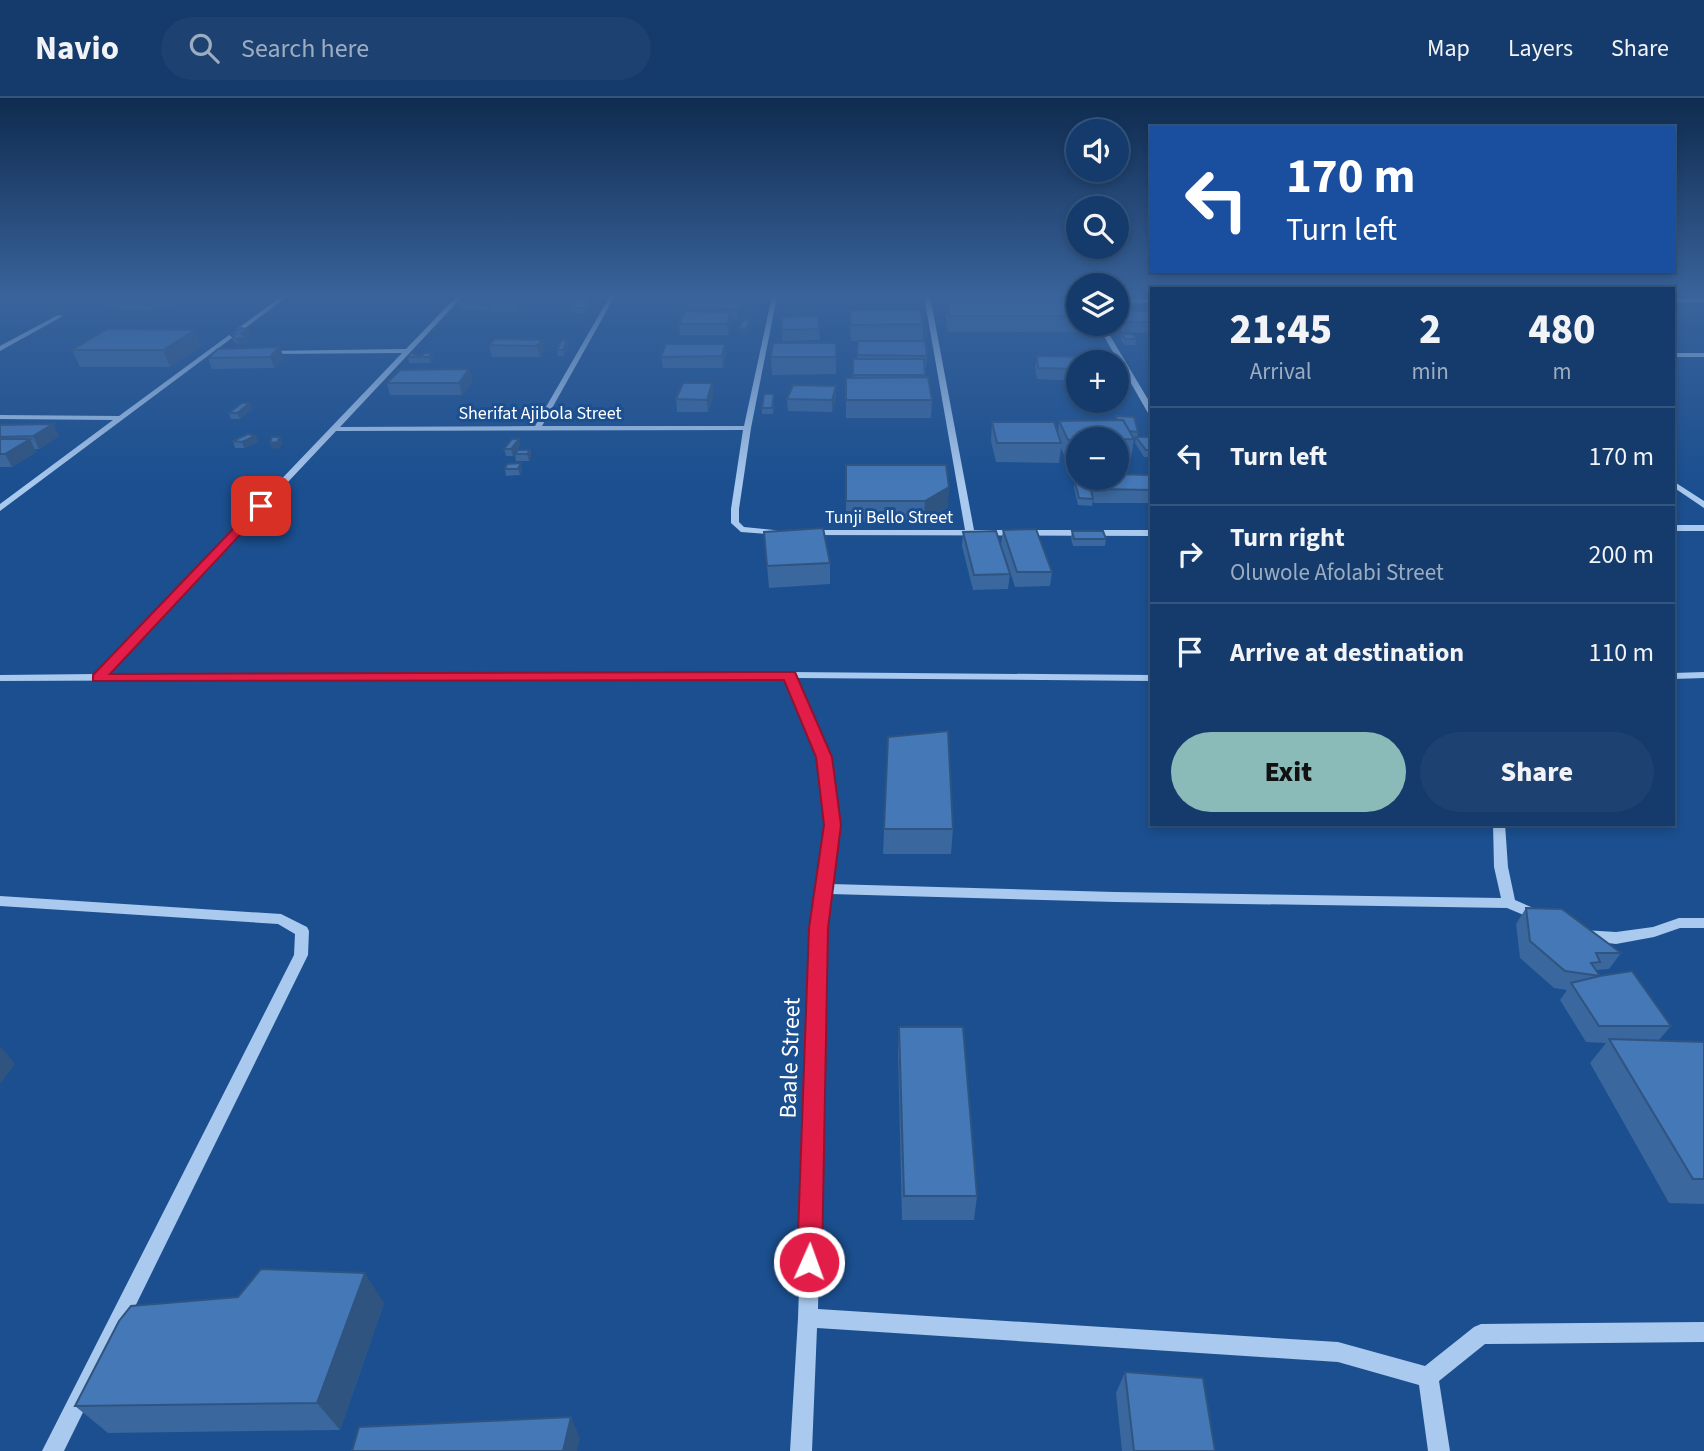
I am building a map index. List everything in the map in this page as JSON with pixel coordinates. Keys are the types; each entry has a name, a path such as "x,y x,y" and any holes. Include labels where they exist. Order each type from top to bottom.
{"street":[{"path":"0,508 199,359"},
{"path":"98,678 400,359"},
{"path":"537,429 576,359"},
{"path":"762,359 747,428 735,523 746,531 789,533"},
{"path":"938,359 970,533"},
{"path":"1121,359 1150,410"},
{"path":"0,417 121,418"},
{"name":"Sherifat Ajibola Street","path":"334,429 747,428"},
{"path":"1675,483 1704,505"},
{"path":"1675,528 1704,528"},
{"name":"Tunji Bello Street","path":"801,533 1150,533"},
{"path":"1675,676 1704,675"},
{"name":"Baale Street","path":"790,676 824,757 832,825 818,928 808,1318 801,1451"},
{"path":"0,678 1150,678"},
{"path":"1499,826 1501,867 1509,903"},
{"path":"823,888 1115,897 1509,903 1578,934 1616,938 1654,932 1679,923 1704,922"},
{"path":"0,901 281,919 302,931 301,955 53,1451"},
{"path":"808,1318 1338,1352 1428,1377"},
{"path":"1428,1377 1481,1334 1704,1332"},
{"path":"1428,1377 1439,1451"}],"building":[{"path":"853,359 924,359 925,375 853,375"},
{"path":"1037,359 1066,359 1066,369 1038,368"},
{"path":"469,369 459,383 387,383 400,370"},
{"path":"928,377 932,400 846,400 846,378"},
{"path":"683,383 712,383 707,400 676,399"},
{"path":"793,385 836,386 832,400 787,399"},
{"path":"764,394 774,394 772,408 762,408"},
{"path":"242,403 250,403 237,413 229,413"},
{"path":"1116,416 1134,417 1138,432 1129,431 1123,420 1117,420"},
{"path":"1123,420 1127,427 1066,427 1066,436 1059,421"},
{"path":"992,422 1054,422 1061,443 997,443"},
{"path":"53,424 33,436 0,437 0,425"},
{"path":"248,434 255,436 242,442 233,441"},
{"path":"272,437 280,437 277,442 270,443"},
{"path":"1136,437 1148,437 1150,440 1150,450 1146,450"},
{"path":"0,439 30,439 5,454 0,454"},
{"path":"512,439 519,439 511,449 504,449"},
{"path":"518,450 530,450 527,454 515,454"},
{"path":"521,463 518,469 505,469 507,464"},
{"path":"846,465 946,465 949,487 925,501 846,501"},
{"path":"1129,474 1150,475 1150,490 1129,490"},
{"path":"1077,490 1091,490 1093,499 1079,498"},
{"path":"270,512 289,512 274,528 255,528"},
{"path":"823,528 830,563 767,566 764,532"},
{"path":"1036,529 1052,572 1017,572 1003,530"},
{"path":"996,531 1010,574 974,575 963,532"},
{"path":"1072,531 1103,531 1106,539 1074,539"},
{"path":"948,731 953,829 884,829 888,737"},
{"path":"1526,908 1562,909 1621,953 1596,953 1600,962 1591,963 1600,976 1565,971 1530,941"},
{"path":"1632,971 1671,1026 1599,1026 1571,983"},
{"path":"899,1027 963,1027 977,1196 904,1196"},
{"path":"1609,1039 1704,1042 1704,1179 1693,1179"},
{"path":"261,1269 365,1273 317,1403 75,1406 119,1321 131,1306 238,1297"},
{"path":"1125,1372 1203,1378 1215,1451 1134,1451"},
{"path":"571,1417 563,1451 352,1451 359,1427"}],"route":[{"path":"261,506 98,678 790,676 824,757 832,825 818,928 809,1262"}]}
